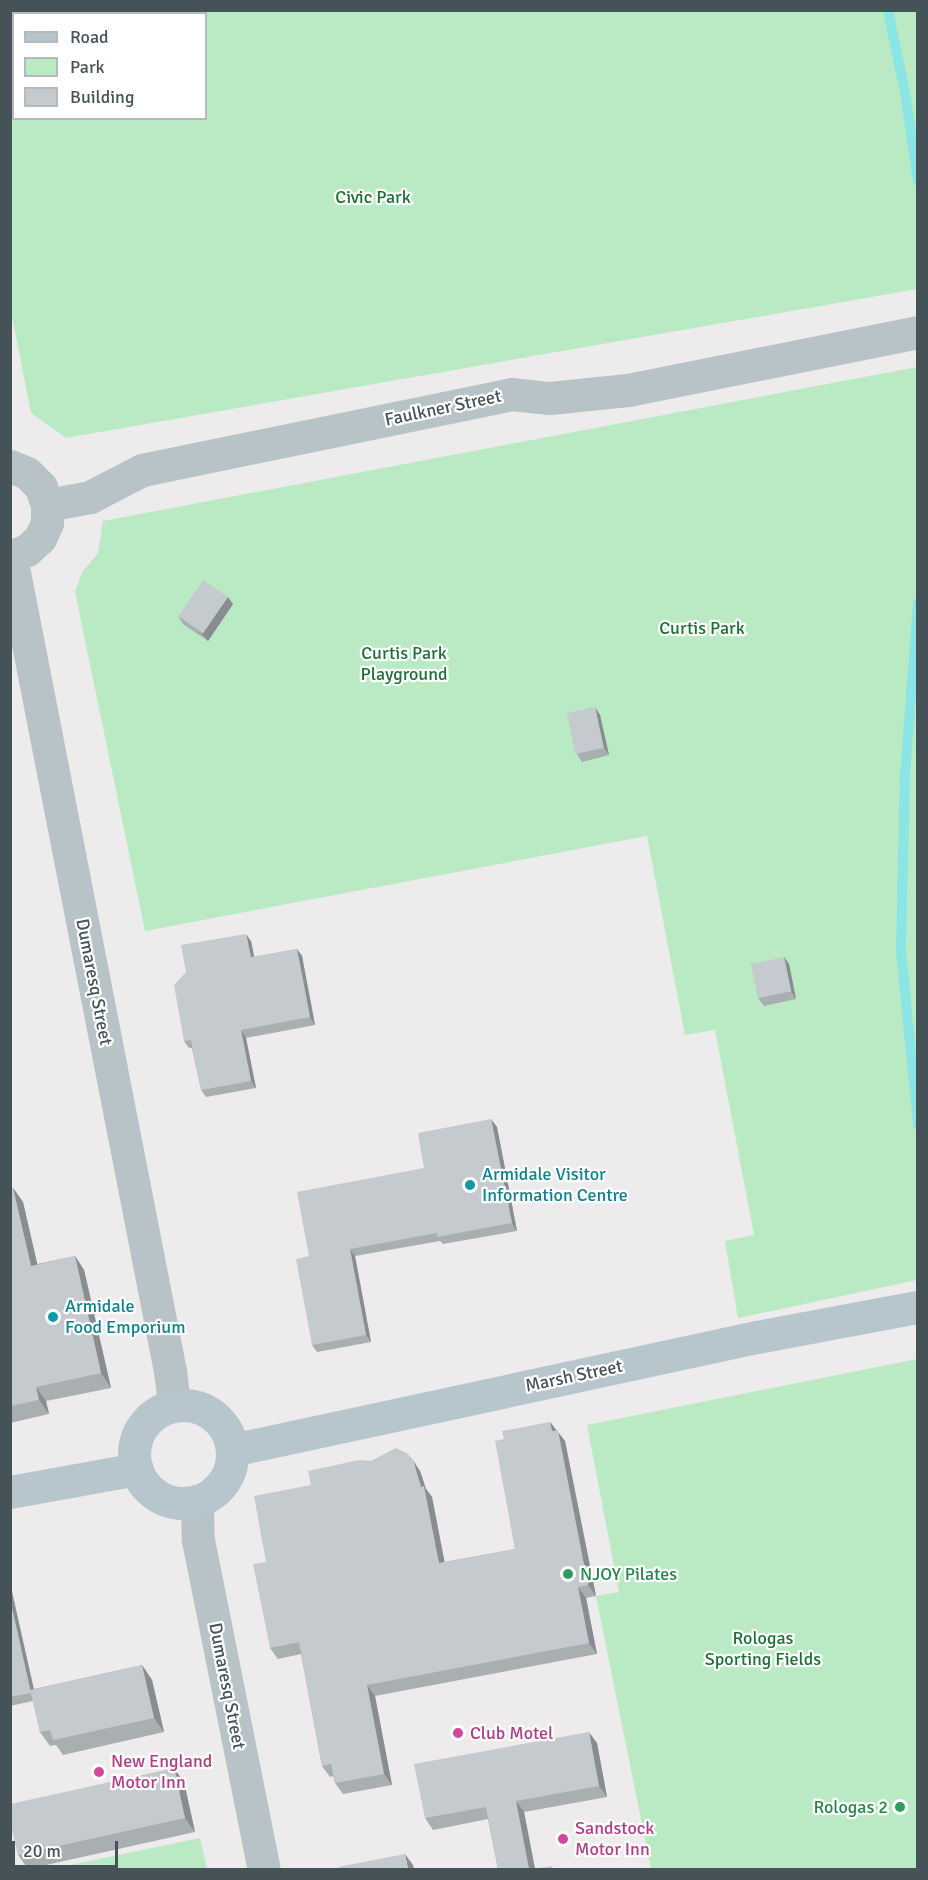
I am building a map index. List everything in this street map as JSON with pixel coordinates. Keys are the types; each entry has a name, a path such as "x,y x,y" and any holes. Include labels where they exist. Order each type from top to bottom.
{"main road":[{"name":"Marsh Street","path":"232,1450 757,1337 918,1307"},
{"path":"174,1406 190,1406 206,1411 219,1420 228,1434 232,1450 229,1470 219,1488 196,1501 183,1503 168,1501 154,1494 144,1483 137,1469 136,1442 141,1429 160,1411 174,1406"},
{"path":"10,1492 137,1469"}],"street":[{"name":"Faulkner Street","path":"47,505 90,497 142,470 511,394 550,398 628,390 918,332"},
{"path":"10,466 27,473 41,487 47,505 47,523 40,538 27,550 11,557"},
{"name":"Dumaresq Street","path":"11,557 170,1371 174,1406"},
{"name":"Dumaresq Street","path":"196,1501 198,1540 264,1869"}],"green space":[{"name":"Civic Park","path":"10,11 917,11 917,289 66,438 31,413 11,311"},
{"name":"Curtis Park","path":"917,367 917,1280 738,1318 725,1241 754,1235 715,1030 685,1035 647,836 145,931 75,592 83,571 98,553 103,521"},
{"name":"Rologas Sporting Fields","path":"917,1359 917,1869 651,1869 596,1596 619,1592 587,1425"},
{"path":"200,1838 207,1869 51,1869"}],"building":[{"path":"203,580 228,597 203,633 178,616"},
{"path":"595,707 604,748 575,754 567,713"},
{"path":"246,934 251,957 297,949 310,1017 241,1030 251,1081 201,1090 191,1040 184,1041 174,985 186,972 181,945"},
{"path":"784,957 791,991 758,998 751,964"},
{"path":"491,1119 512,1223 437,1237 437,1233 350,1249 366,1335 312,1345 296,1259 309,1256 297,1192 424,1168 418,1133"},
{"name":"Armidale Food Emporium","path":"10,1188 13,1188 31,1266 75,1256 101,1373 36,1387 39,1400 10,1406"},
{"path":"550,1422 552,1431 558,1430 588,1585 578,1587 589,1643 367,1685 384,1774 335,1783 331,1764 322,1766 299,1642 270,1648 253,1564 266,1562 254,1496 311,1485 308,1471 359,1460 371,1461 396,1448 407,1453 413,1460 421,1487 424,1486 439,1563 515,1549 495,1441 504,1439 502,1431"},
{"path":"10,1599 31,1693 10,1697"},
{"path":"142,1665 154,1718 53,1740 50,1730 40,1732 30,1690"},
{"path":"589,1732 599,1786 516,1801 529,1869 498,1869 486,1807 425,1818 414,1764"},
{"path":"174,1768 185,1818 18,1855 10,1821 10,1804"},
{"path":"405,1854 408,1869 339,1869 338,1867"},
{"path":"552,1866 553,1869 533,1869"}],"waterway":[{"path":"888,10 906,98 918,181"},
{"path":"918,603 905,774 901,951 918,1125"}],"place":[{"name":"Armidale Visitor Information Centre","path":"470,1185"},
{"name":"Armidale Food Emporium","path":"53,1317"},
{"name":"NJOY Pilates","path":"568,1574"},
{"name":"Club Motel","path":"458,1733"},
{"name":"New England Motor Inn","path":"99,1772"},
{"name":"Rologas 2","path":"900,1807"},
{"name":"Sandstock Motor Inn","path":"563,1839"}],"park label":[{"name":"Curtis Park Playground","path":"404,664"}]}
